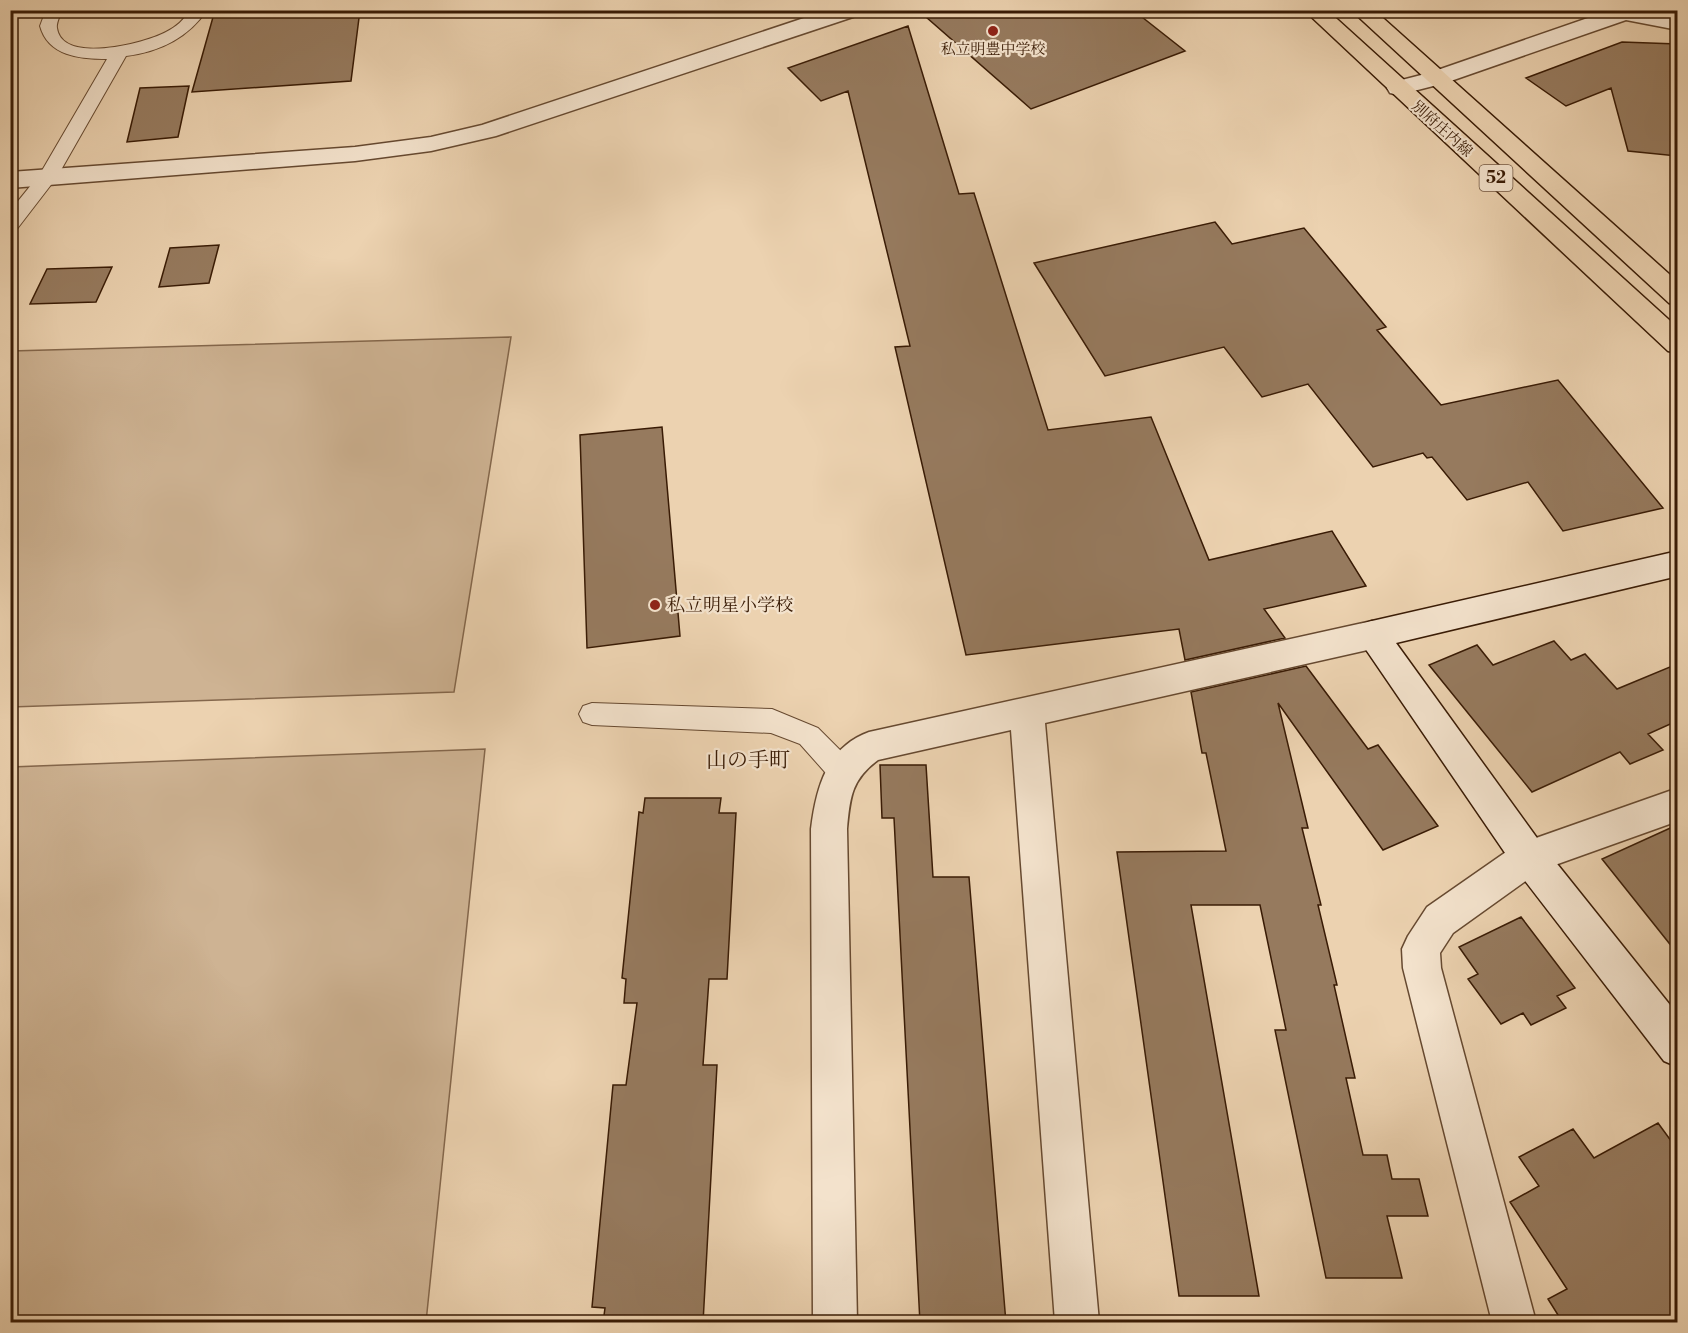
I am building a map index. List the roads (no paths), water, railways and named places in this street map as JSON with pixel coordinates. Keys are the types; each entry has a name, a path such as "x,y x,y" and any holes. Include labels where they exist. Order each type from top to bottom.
{"main road":[{"name":"別府庄内線","path":"1314,10 1677,344"},
{"name":"別府庄内線","path":"1360,10 1677,297"}],"street":[{"path":"10,180 355,154 431,144 488,131 851,10"},
{"path":"1398,88 1437,78 1629,12 1677,24"},
{"path":"835,1323 829,829 833,792 842,771 854,757 869,747 1372,635 1677,563"},
{"path":"1372,635 1529,857 1677,1047"},
{"path":"1027,712 1077,1323"},
{"path":"1514,1323 1422,968 1421,949 1440,920 1529,857 1677,804"}],"lane":[{"path":"54,10 48,26 52,38 66,48 86,53 139,49 165,40 185,28 199,10"},
{"path":"10,225 48,177 120,52"},
{"path":"592,714 772,721 809,736 842,771"}],"place":[{"name":"私立明豊中学校","path":"993,31"},
{"name":"私立明星小学校","path":"655,605"}],"district":[{"name":"山の手町","path":"748,761"}]}
